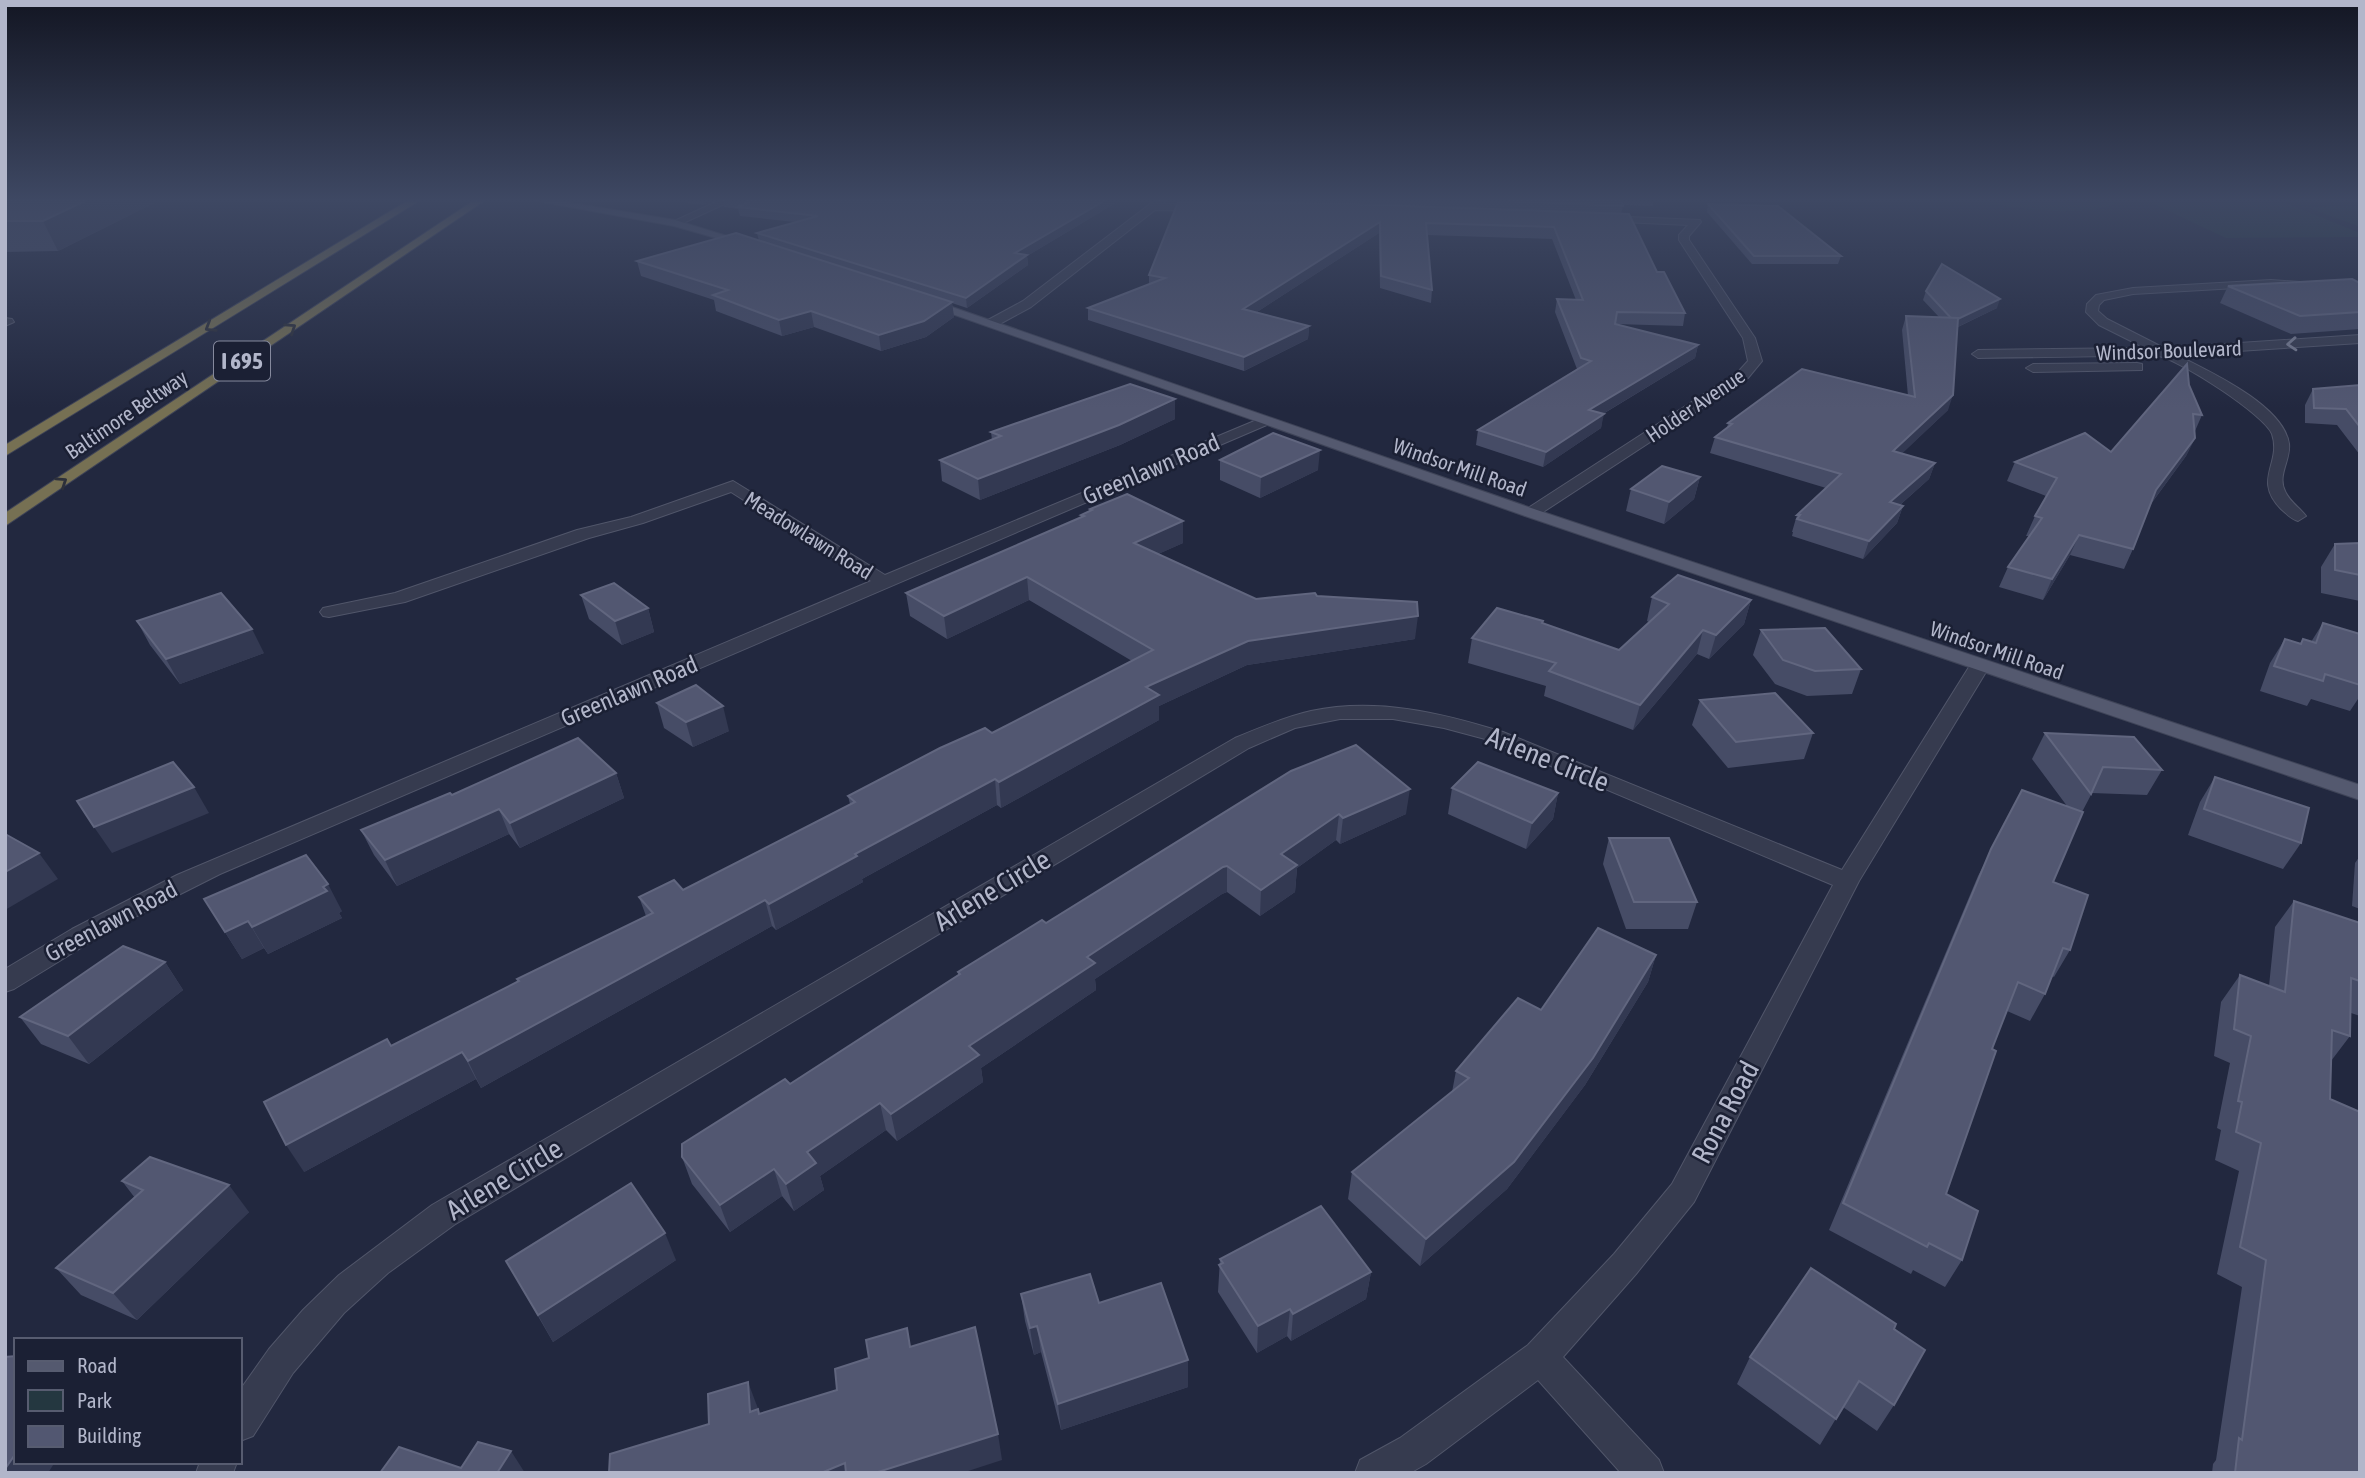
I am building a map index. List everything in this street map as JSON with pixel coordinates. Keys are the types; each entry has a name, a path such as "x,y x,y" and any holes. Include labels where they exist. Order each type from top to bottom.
{"highway":[{"name":"Baltimore Beltway","path":"5,452 302,270"},
{"name":"Baltimore Beltway","path":"5,521 377,270"}],"main road":[{"name":"Windsor Mill Road","path":"916,298 1979,667 2360,793"}],"street":[{"path":"992,323 1027,303 1070,270"},
{"name":"Holder Avenue","path":"1531,513 1743,375 1755,360 1749,338 1704,270"},
{"path":"2298,516 2280,501 2272,486 2281,449 2279,433 2270,419 2232,391 2103,322 2092,312 2093,304 2100,298 2133,290 2272,282 2360,289"},
{"name":"Windsor Boulevard","path":"1978,354 2158,352 2360,339"},
{"name":"Windsor Boulevard","path":"2020,368 2208,364"},
{"name":"Greenlawn Road","path":"5,982 57,947 212,867 1264,421"},
{"name":"Meadowlawn Road","path":"329,612 399,598 583,534 637,520 733,486 885,583"},
{"name":"Rona Road","path":"1373,1473 1413,1451 1540,1357 1625,1264 1682,1193 1847,881 1979,667"},
{"name":"Arlene Circle","path":"242,1419 260,1387 306,1332 367,1271 443,1215 1242,743 1289,723 1333,714 1365,712 1406,714 1451,722 1496,736 1847,881"},
{"path":"1540,1357 1646,1473"}],"building":[{"path":"665,270 852,270 952,302 924,321 879,335 811,311 779,320 713,295 728,290"},
{"path":"876,270 1006,270 966,298"},
{"path":"1151,270 1304,270 1243,309 1309,326 1244,357 1088,308 1165,278 1149,275"},
{"path":"1381,270 1430,270 1432,290 1381,276"},
{"path":"1571,270 1664,272 1685,313 1617,312 1615,324 1698,345 1589,410 1604,414 1546,452 1478,430 1591,361 1581,358 1557,299 1583,300"},
{"path":"1938,270 1952,270 2000,299 1958,319 1951,318 1926,291"},
{"path":"2352,279 2360,283 2360,312 2300,316 2228,286"},
{"path":"1906,316 1958,318 1953,395 1893,451 1935,463 1890,502 1903,506 1869,541 1797,519 1800,515 1797,515 1841,474 1715,437 1732,424 1728,423 1802,369 1915,397"},
{"path":"2187,364 2189,385 2202,415 2193,414 2195,438 2156,490 2133,549 2079,535 2052,579 2008,567 2042,518 2035,516 2057,478 2015,462 2085,433 2111,452"},
{"path":"1130,384 1175,399 1119,425 978,479 940,460 1001,436 991,432"},
{"path":"2360,385 2360,427 2346,409 2314,408 2313,389"},
{"path":"1273,433 1320,450 1261,477 1220,460"},
{"path":"1662,466 1700,477 1669,502 1631,489"},
{"path":"1127,494 1183,521 1134,543 1256,599 1315,593 1317,596 1417,602 1418,616 1248,641 1146,687 1159,695 999,782 995,779 855,854 857,856 769,904 765,900 468,1061 462,1052 286,1145 264,1102 387,1039 391,1046 519,981 517,979 653,913 639,897 674,880 683,890 855,802 848,796 940,748 985,728 992,733 1153,650 1027,577 944,616 906,593 1084,516 1081,515 1092,510 1090,509"},
{"path":"2360,543 2360,575 2335,570 2335,544"},
{"path":"1678,575 1751,600 1716,635 1703,630 1640,705 1549,671 1556,663 1472,638 1497,608 1543,621 1542,623 1619,650 1669,604 1652,597"},
{"path":"614,583 648,608 615,621 581,595"},
{"path":"221,593 252,629 166,659 137,621"},
{"path":"2323,623 2360,634 2360,685 2325,674 2323,681 2274,666 2285,639 2301,644 2303,639 2316,643"},
{"path":"1825,628 1861,669 1815,671 1783,660 1761,630"},
{"path":"696,685 723,706 686,722 657,703"},
{"path":"1775,693 1813,733 1736,742 1700,700"},
{"path":"2045,733 2134,737 2162,770 2103,767 2091,794"},
{"path":"578,738 616,773 510,823 499,809 385,860 361,830 450,793 452,795"},
{"path":"1356,745 1410,789 1343,818 1339,814 1281,854 1297,865 1261,890 1227,866 1223,867 1087,957 1095,963 969,1046 979,1055 891,1114 880,1103 807,1152 816,1163 786,1184 774,1169 720,1205 682,1157 682,1144 785,1079 790,1084 960,974 958,972 1042,920 1046,923 1291,771"},
{"path":"173,762 194,787 94,827 77,801"},
{"path":"1478,762 1558,793 1532,823 1452,788"},
{"path":"2215,777 2309,808 2301,843 2204,809"},
{"path":"2022,790 2083,812 2053,882 2088,895 2070,950 2063,948 2045,994 2018,982 1992,1049 1996,1051 1946,1194 1978,1211 1962,1260 1929,1243 1927,1247 1843,1203 1991,849"},
{"path":"5,836 39,853 5,872"},
{"path":"1609,838 1669,838 1697,902 1634,902"},
{"path":"306,855 328,884 323,887 327,891 252,927 248,921 225,932 204,899"},
{"path":"2294,901 2360,923 2360,981 2351,978 2350,1036 2332,1030 2330,1099 2360,1112 2360,1473 2235,1473 2239,1438 2242,1440 2266,1260 2240,1247 2261,1143 2236,1132 2242,1102 2238,1101 2251,1036 2234,1029 2240,975 2285,992"},
{"path":"1598,928 1656,955 1593,1058 1514,1162 1426,1239 1352,1172 1469,1078 1456,1071 1518,998 1541,1010"},
{"path":"123,946 165,962 68,1036 20,1017"},
{"path":"150,1157 229,1185 113,1293 56,1268 143,1190 122,1181"},
{"path":"631,1183 665,1233 538,1315 506,1261"},
{"path":"1321,1206 1371,1272 1293,1314 1290,1309 1258,1326 1219,1265 1223,1263 1220,1259"},
{"path":"1811,1268 1896,1324 1894,1329 1925,1350 1894,1405 1859,1381 1836,1419 1750,1357"},
{"path":"1090,1274 1099,1303 1161,1283 1188,1360 1058,1404 1037,1326 1030,1328 1021,1294"},
{"path":"975,1327 998,1434 875,1473 846,1473 845,1463 821,1473 609,1473 610,1454 709,1424 708,1394 748,1382 750,1412 758,1409 759,1414 837,1390 835,1369 869,1358 866,1340 907,1328 910,1347"},
{"path":"14,1356 14,1456 5,1469 5,1357"},
{"path":"478,1442 511,1451 497,1473 380,1473 399,1447 461,1468"}]}
